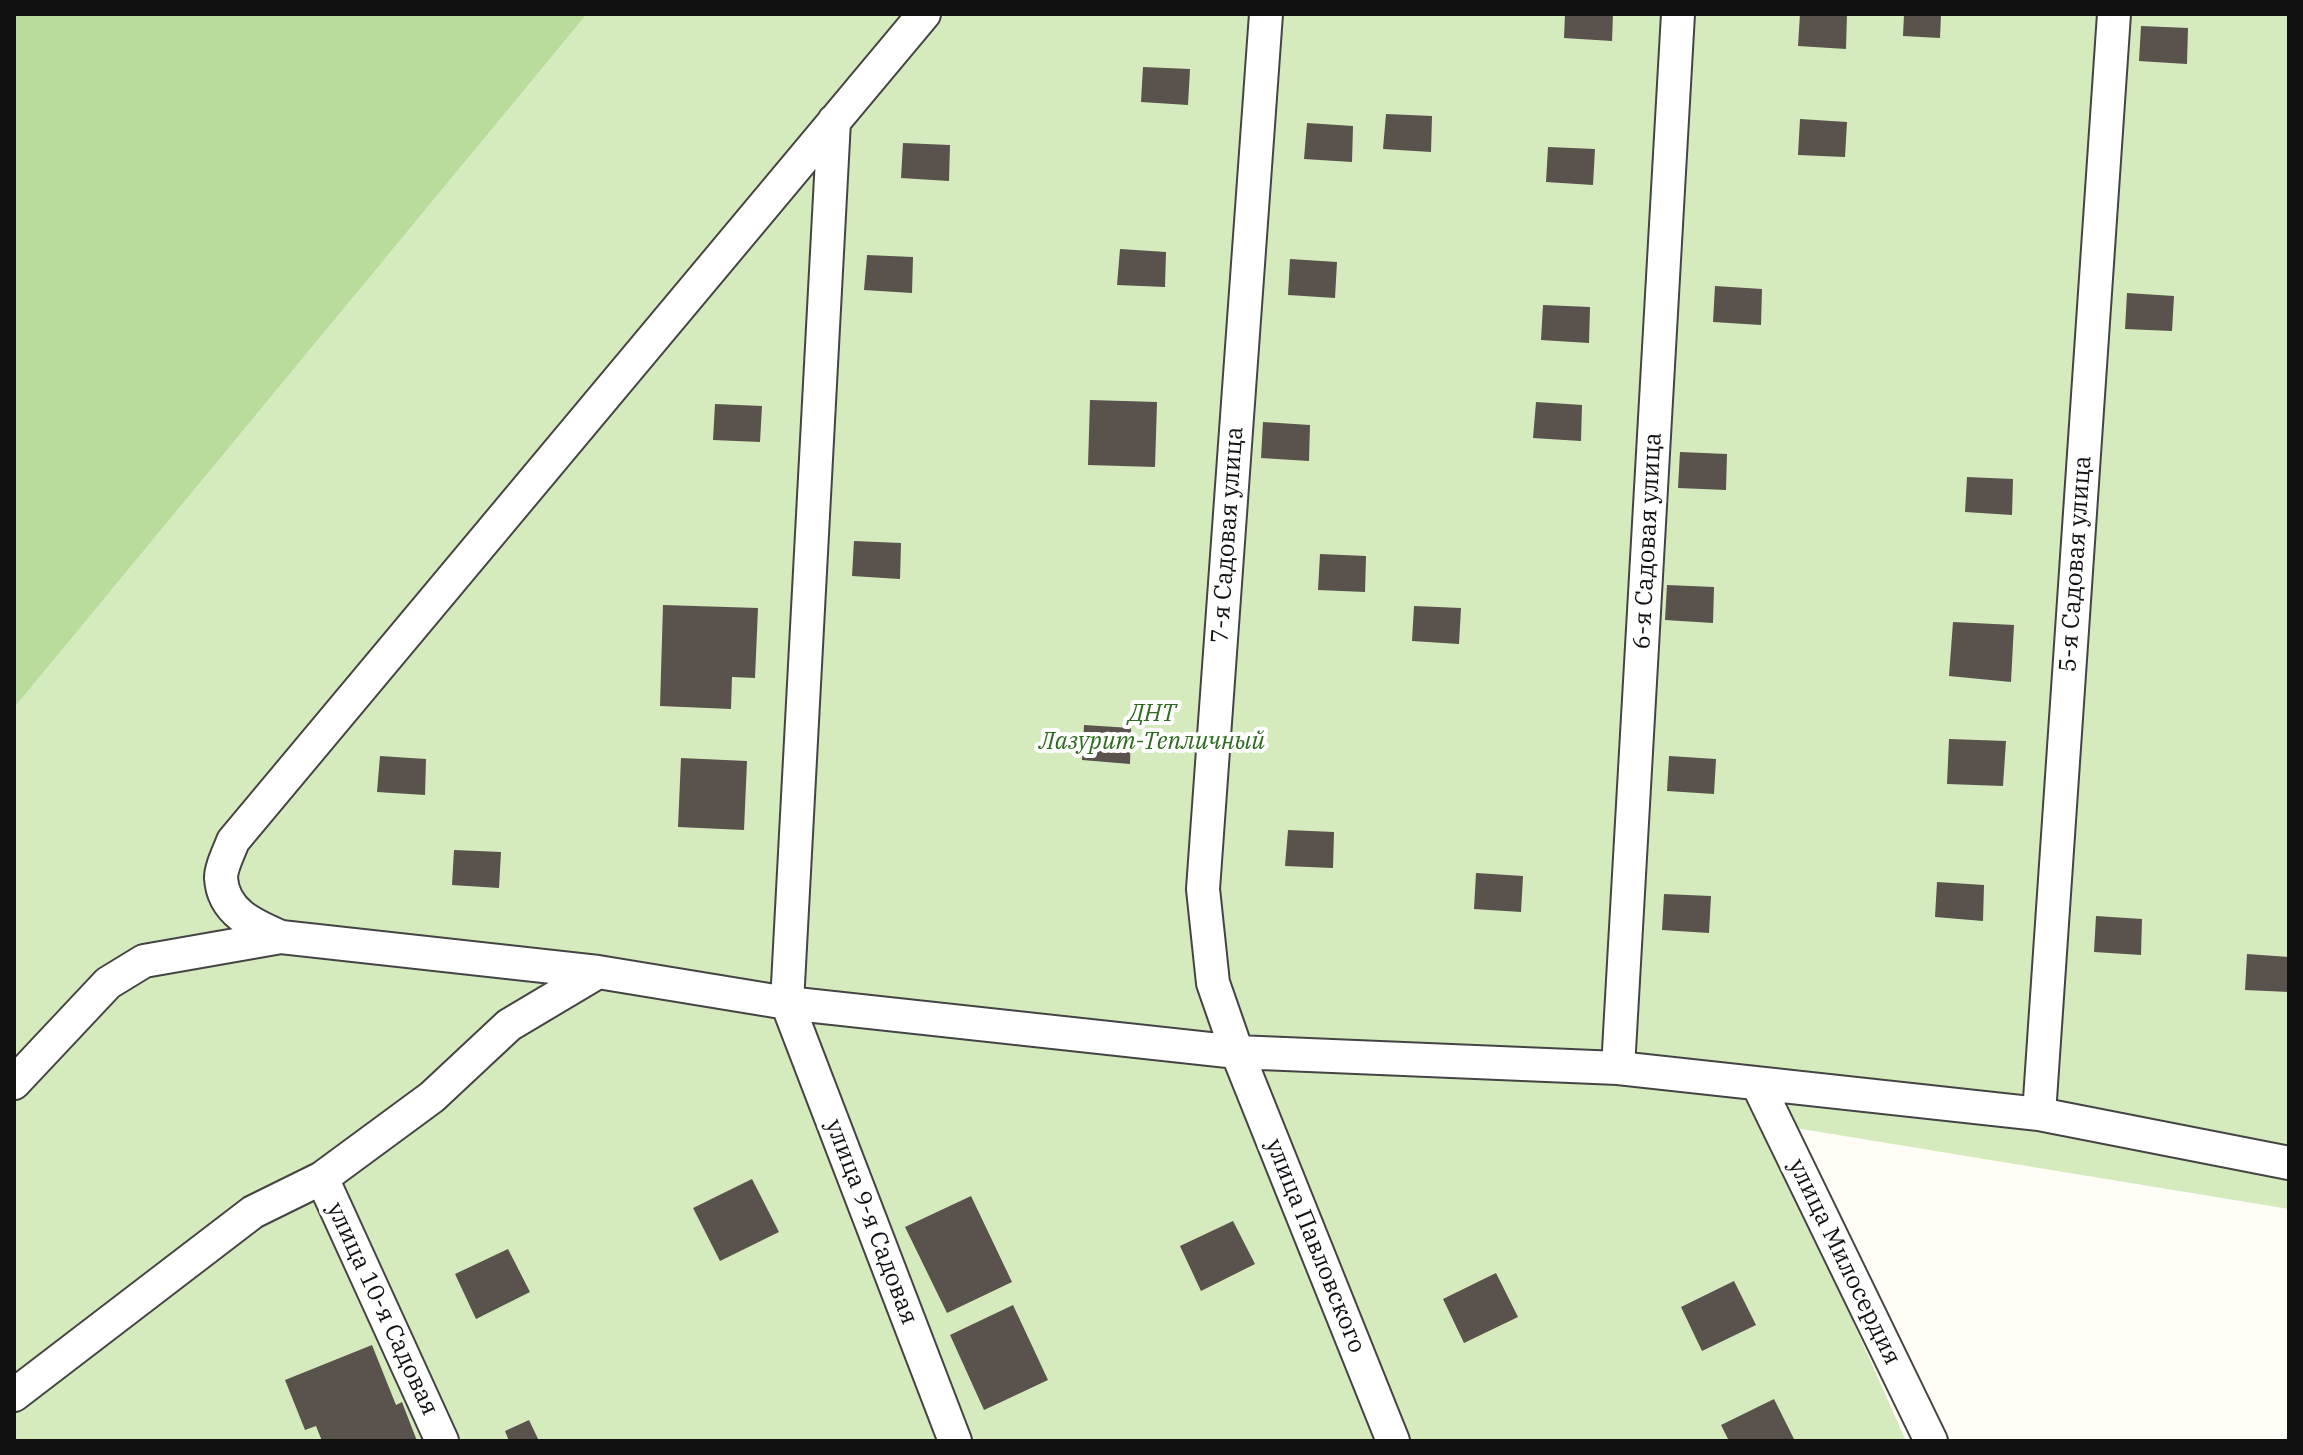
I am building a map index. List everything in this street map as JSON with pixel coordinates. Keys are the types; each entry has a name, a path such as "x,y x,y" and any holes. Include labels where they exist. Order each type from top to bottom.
{"street":[{"path":"281,937 247,922 228,902 221,876 233,841 924,14"},
{"name":"7-я Садовая улица","path":"1237,1052 1213,983 1203,889 1266,14"},
{"name":"6-я Садовая улица","path":"1618,1068 1678,14"},
{"name":"5-я Садовая улица","path":"2039,1114 2114,14"},
{"path":"787,1003 834,121"},
{"path":"14,1083 108,983 144,961 281,937 598,972 787,1003 1237,1052 1618,1068 2039,1114 2289,1163"},
{"path":"14,1395 253,1212 322,1178 432,1097 509,1025 598,972"},
{"name":"улица 9-я Садовая","path":"787,1003 955,1441"},
{"name":"улица Павловского","path":"1237,1052 1393,1441"},
{"name":"улица Милосердия","path":"1757,1083 1931,1441"},
{"name":"улица 10-я Садовая","path":"322,1178 442,1441"}],"green space":[{"path":"14,14 587,14 14,708"},
{"name":"ДНТ Лазурит-Тепличный","path":"587,14 2289,14 2289,1209 1765,1123 1906,1441 14,1441 14,708"}],"building":[{"path":"1565,14 1613,14 1612,41 1564,38"},
{"path":"1800,14 1847,14 1846,49 1798,46"},
{"path":"1904,14 1941,14 1940,38 1903,36"},
{"path":"2141,26 2188,28 2187,64 2139,61"},
{"path":"1143,67 1190,69 1188,105 1141,102"},
{"path":"1386,114 1432,116 1431,152 1383,149"},
{"path":"1800,119 1847,122 1845,157 1798,155"},
{"path":"1307,123 1353,126 1352,162 1304,159"},
{"path":"903,143 950,145 949,181 901,178"},
{"path":"1548,147 1595,149 1593,185 1546,182"},
{"path":"1120,249 1166,252 1165,287 1117,285"},
{"path":"867,255 913,257 912,293 864,290"},
{"path":"1290,259 1337,262 1335,298 1288,295"},
{"path":"1715,286 1762,289 1761,325 1713,322"},
{"path":"2127,293 2174,296 2172,331 2125,329"},
{"path":"1543,305 1590,307 1589,343 1541,340"},
{"path":"1090,400 1157,402 1155,467 1088,465"},
{"path":"1536,402 1582,405 1581,441 1533,438"},
{"path":"715,404 762,406 760,442 713,440"},
{"path":"1263,422 1310,425 1309,461 1261,458"},
{"path":"1680,452 1727,454 1726,490 1678,488"},
{"path":"1967,477 2013,479 2012,515 1965,512"},
{"path":"854,541 901,543 900,579 852,576"},
{"path":"1320,554 1366,556 1365,592 1318,590"},
{"path":"1667,585 1714,587 1713,623 1665,620"},
{"path":"663,605 758,608 755,678 732,677 731,709 660,706"},
{"path":"1414,606 1461,608 1459,644 1412,641"},
{"path":"1953,622 2014,625 2011,682 1949,676"},
{"path":"1084,725 1131,728 1130,764 1082,760"},
{"path":"1949,739 2006,741 2003,786 1947,784"},
{"path":"380,756 426,759 425,795 377,792"},
{"path":"1669,756 1716,759 1714,794 1667,791"},
{"path":"681,758 747,761 744,830 678,827"},
{"path":"1288,830 1334,832 1333,868 1285,866"},
{"path":"454,850 501,852 499,888 452,885"},
{"path":"1476,873 1523,876 1521,912 1474,909"},
{"path":"1937,882 1984,885 1983,921 1935,917"},
{"path":"1664,894 1711,896 1709,933 1662,930"},
{"path":"2096,916 2142,919 2141,955 2094,952"},
{"path":"2247,954 2289,957 2289,992 2245,990"},
{"path":"752,1179 779,1232 720,1261 693,1208"},
{"path":"971,1196 1012,1282 947,1313 905,1227"},
{"path":"1233,1221 1255,1264 1201,1291 1180,1246"},
{"path":"508,1249 530,1292 476,1319 455,1274"},
{"path":"1496,1273 1518,1317 1464,1343 1443,1299"},
{"path":"1734,1281 1756,1325 1702,1351 1681,1307"},
{"path":"1013,1305 1048,1380 984,1410 950,1335"},
{"path":"372,1345 396,1405 402,1402 417,1441 322,1441 316,1426 305,1430 285,1380"},
{"path":"1774,1399 1795,1441 1729,1441 1721,1425"},
{"path":"529,1420 539,1441 509,1441 505,1431"}]}
